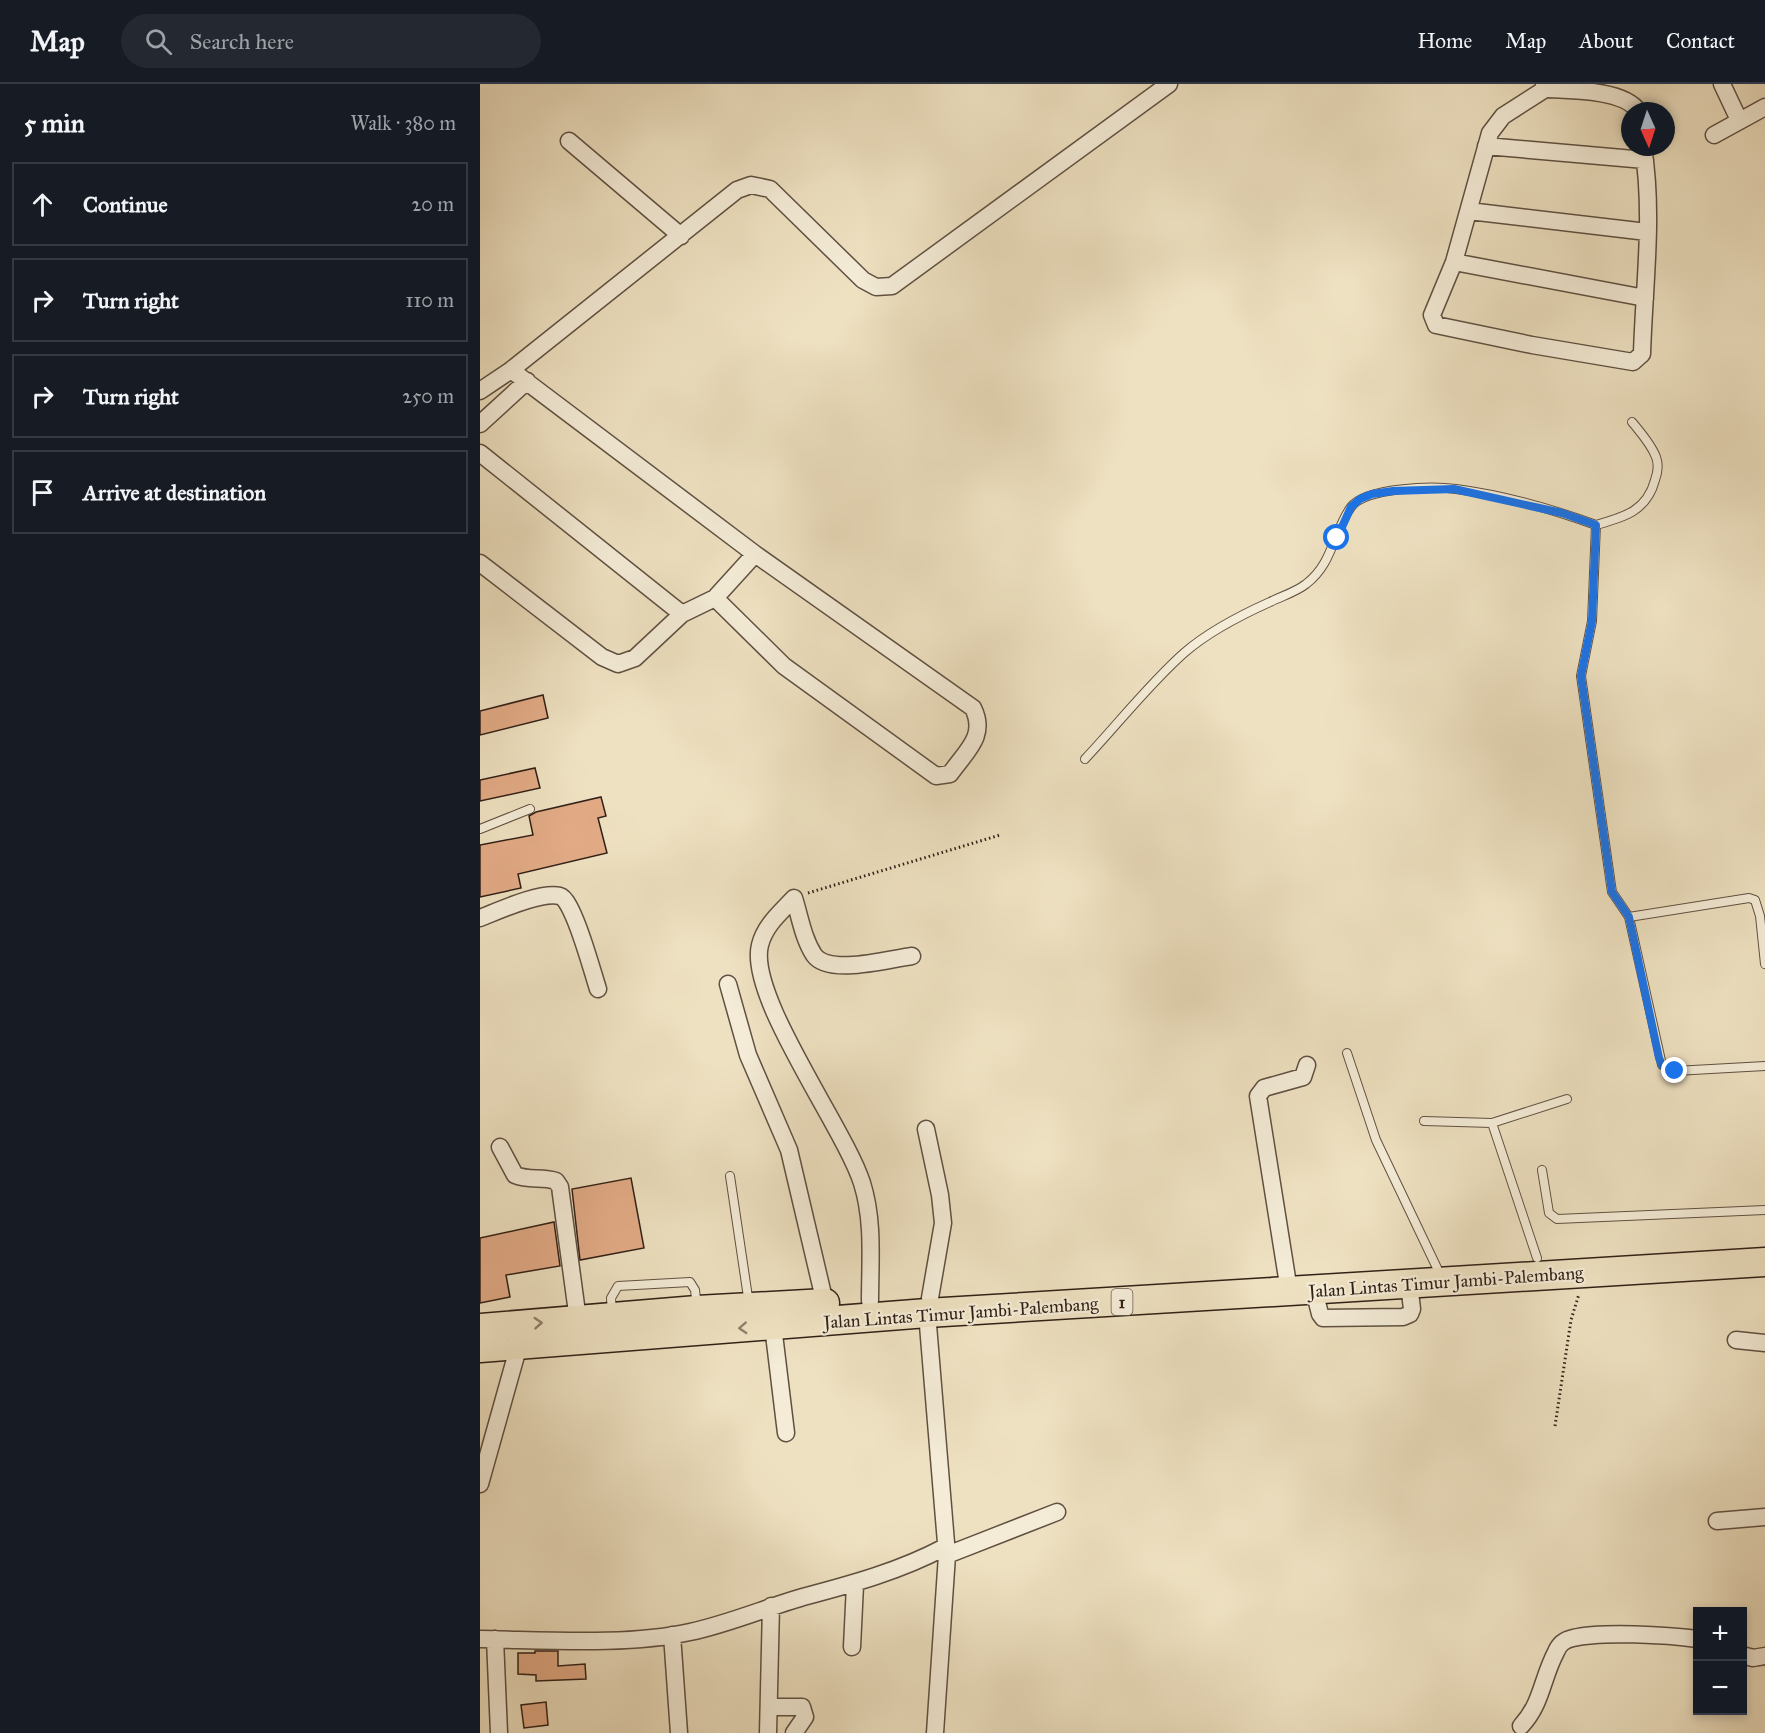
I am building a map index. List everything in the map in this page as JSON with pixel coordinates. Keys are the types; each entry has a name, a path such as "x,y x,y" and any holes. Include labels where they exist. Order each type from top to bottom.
{"highway":[{"name":"Jalan Lintas Timur Jambi-Palembang","path":"480,1328 612,1317 669,1323 773,1326 928,1305 1437,1268 1537,1258 1765,1245"},
{"name":"Jalan Lintas Timur Jambi-Palembang","path":"480,1348 519,1345 669,1323 697,1310 870,1301 928,1305 1314,1290 1765,1262"}],"street":[{"path":"480,391 511,370 737,190 751,185 770,189 863,280 876,287 892,286 1169,84"},
{"path":"1722,84 1740,120"},
{"path":"1629,102 1586,90 1548,86 1503,116 1490,133 1454,262 1432,315 1436,325 1532,345 1633,362 1642,354 1647,232 1644,156"},
{"path":"1714,135 1765,107"},
{"path":"569,141 681,236"},
{"path":"1486,146 1621,152"},
{"path":"1469,211 1647,232"},
{"path":"1454,262 1645,298"},
{"path":"511,370 755,554 973,708 980,721 978,734 950,774 936,776 794,673 715,598"},
{"path":"480,424 526,381"},
{"path":"480,453 682,614"},
{"path":"480,563 602,657 618,664 635,658 682,614 715,598 755,554"},
{"path":"480,918 539,897 560,896 566,900 576,923 598,989"},
{"path":"870,1301 869,1208 862,1182 850,1153 788,1040 764,983 759,960 760,945 771,921 795,898 807,940 815,957 823,963 837,966 912,956"},
{"path":"728,984 748,1055 789,1150 825,1303"},
{"path":"1287,1278 1258,1096 1264,1088 1303,1077 1307,1065"},
{"path":"926,1128 940,1195 943,1223 928,1305 946,1551 935,1733"},
{"path":"500,1147 515,1175 528,1180 549,1179 556,1181 560,1187 578,1320"},
{"path":"773,1326 786,1433"},
{"path":"1736,1340 1765,1343"},
{"path":"480,1484 519,1345"},
{"path":"500,1733 487,1639 647,1638 672,1635 731,1621 771,1606 855,1585 926,1557 1057,1512"},
{"path":"1717,1521 1765,1517"},
{"path":"852,1647 855,1585"},
{"path":"768,1733 771,1707 771,1606"},
{"path":"672,1635 679,1733"},
{"path":"1521,1726 1532,1715 1555,1652 1562,1642 1573,1638 1602,1636 1674,1636 1693,1638"},
{"path":"1747,1656 1753,1658 1765,1656"},
{"path":"771,1707 802,1707 805,1717 794,1733"}],"lane":[{"path":"1085,759 1185,652 1244,614 1304,586 1318,575 1328,559 1351,507 1360,499 1372,494 1454,489 1562,513 1596,525 1627,516 1642,506 1652,492 1658,471 1657,460 1632,422"},
{"path":"1596,525 1592,621 1584,657 1582,694 1612,892 1629,917 1662,1065 1675,1071 1765,1066"},
{"path":"480,829 530,809"},
{"path":"1629,917 1749,898 1755,900 1760,916 1765,964"},
{"path":"1347,1053 1376,1140 1437,1268"},
{"path":"1424,1121 1492,1124 1567,1100"},
{"path":"1492,1124 1537,1258"},
{"path":"1542,1170 1549,1213 1557,1219 1765,1210"},
{"path":"729,1176 749,1307"},
{"path":"612,1317 611,1298 618,1286 690,1282 695,1290 697,1310"}],"path":[{"path":"795,898 1000,835"},
{"path":"1555,1426 1571,1320 1586,1272"}],"building":[{"path":"543,695 548,718 480,735 480,711"},
{"path":"535,768 540,788 480,801 480,780"},
{"path":"601,797 606,816 598,818 607,853 518,874 521,888 480,897 480,845 533,835 529,816 536,812"},
{"path":"631,1178 644,1248 580,1260 572,1189"},
{"path":"554,1222 560,1266 506,1275 510,1297 480,1303 480,1238"},
{"path":"535,1651 558,1651 558,1666 585,1664 586,1679 536,1681 536,1675 518,1674 518,1653 535,1653"},
{"path":"546,1702 548,1725 524,1728 521,1705"}],"route":[{"path":"1337,538 1351,507 1360,499 1372,494 1393,491 1454,489 1562,513 1596,525 1592,621 1581,676 1582,694 1612,892 1622,910 1629,917 1659,1058 1662,1065 1675,1071"}]}
